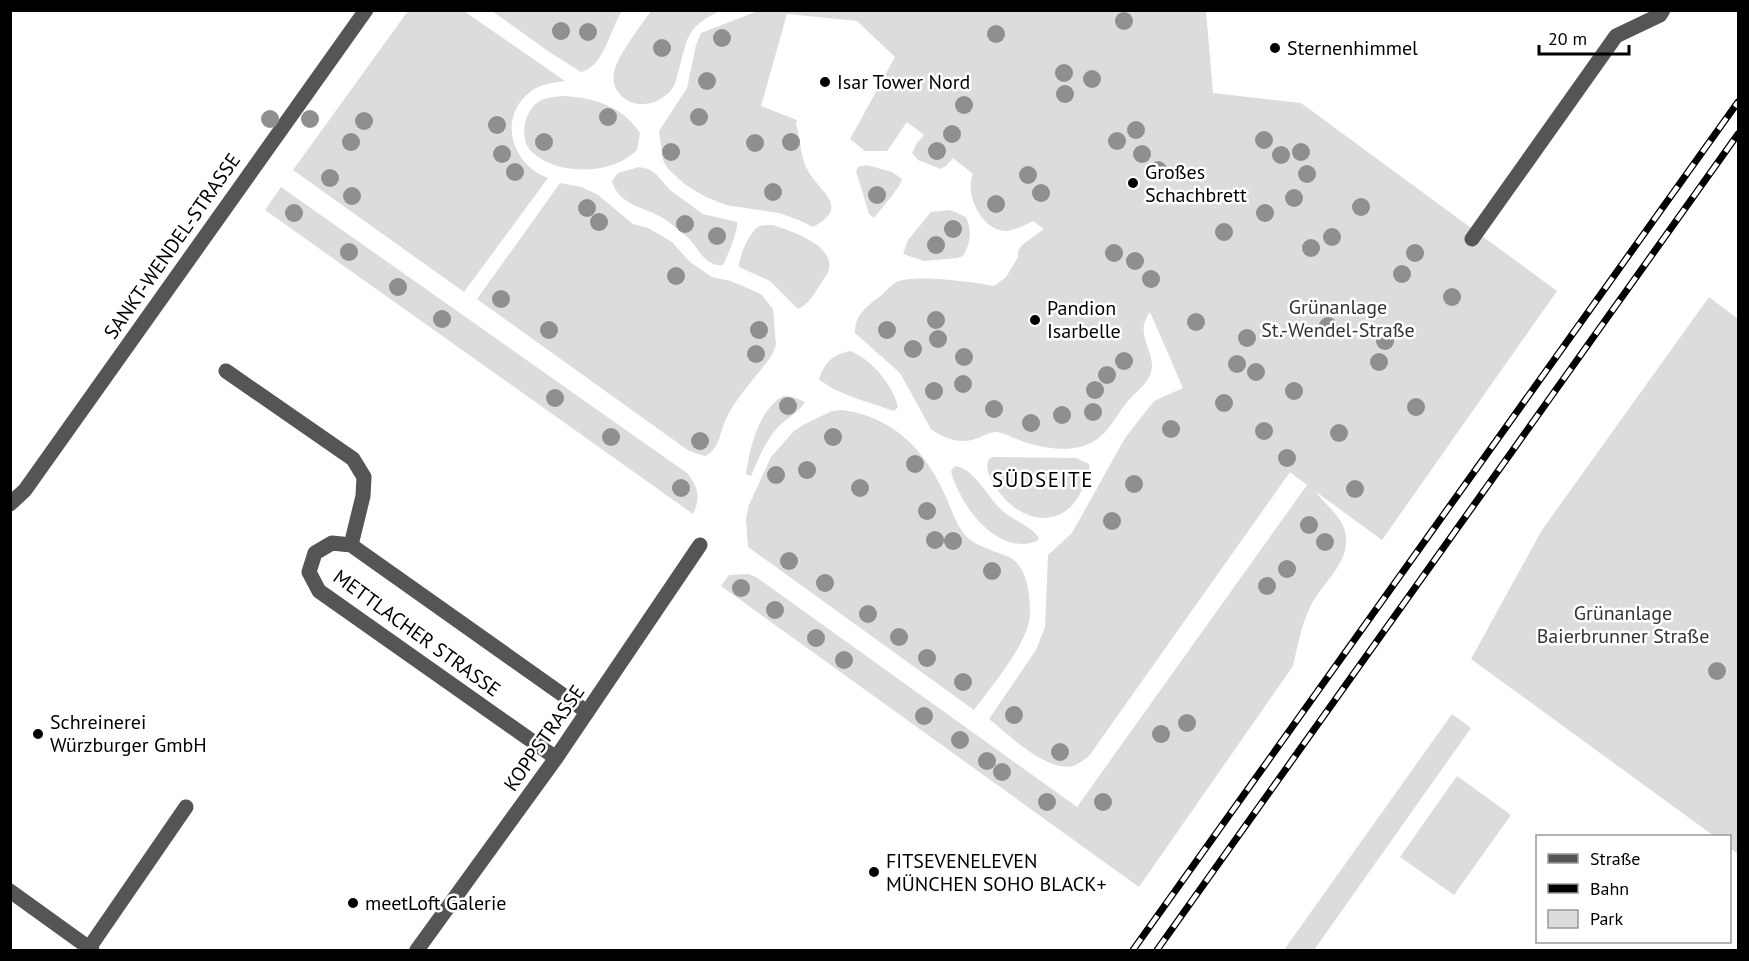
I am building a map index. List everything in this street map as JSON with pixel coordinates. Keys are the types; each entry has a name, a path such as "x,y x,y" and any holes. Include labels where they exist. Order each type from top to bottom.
{"street":[{"name":"SANKT-WENDEL-STRASSE","path":"10,504 25,490 366,10"},
{"path":"1472,239 1616,36 1662,13"},
{"path":"226,371 353,459 364,477 363,496 351,545"},
{"name":"METTLACHER STRASSE","path":"556,758 319,591 309,572 315,553 332,543 351,545 587,712"},
{"name":"KOPPSTRASSE","path":"417,951 556,758 700,545"},
{"path":"10,891 90,950 186,807"}],"green space":[{"path":"408,11 464,11 565,81 546,84 534,89 520,103 514,115 513,140 518,152 525,163 548,178 464,292 293,170"},
{"path":"492,11 622,11 601,55 589,69 581,72"},
{"path":"651,11 720,11 699,23 693,30 670,91 655,101 645,104 634,103 625,99 618,92 614,83 614,73 625,48"},
{"name":"Grünanlage St.-Wendel-Straße","path":"758,11 1206,11 1213,93 1301,103 1557,291 1382,540 1315,491 1334,512 1345,530 1346,547 1339,565 1310,607 1302,628 1293,666 1139,887 721,586 729,575 748,574 756,577 1077,807 1307,485 1290,472 1089,756 1073,766 1051,763 1028,750 989,719 1036,650 1045,627 1048,555 1072,533 1125,438 1154,401 1183,388 1150,312 1144,326 1144,333 1152,365 1150,376 1106,431 1094,441 1076,448 1056,449 1027,443 997,432 972,440 959,441 942,436 931,429 900,373 855,333 859,317 865,308 897,282 917,279 944,280 994,286 1006,277 1022,245 1044,229 1033,221 1007,231 998,230 990,225 983,219 973,201 971,182 973,174 953,158 941,169 918,160 912,153 924,135 907,122 887,151 865,151 850,139 895,57 857,21 787,14 761,106 797,120 796,125 805,166 830,200 830,213 824,220 813,227 779,213 726,205 687,186 668,169 663,160 659,131 687,88 696,45 701,33"},
{"path":"564,96 597,101 625,116 640,133 637,150 614,164 586,170 557,166 533,153 524,135 528,113 540,101"},
{"path":"867,165 892,172 902,179 874,218 869,214 856,171 858,167"},
{"path":"639,167 656,174 670,190 703,214 737,222 735,236 723,265 708,261 686,236 670,223 621,197 612,181 618,173"},
{"path":"560,183 582,187 598,195 633,224 648,228 672,242 690,262 712,277 731,281 761,294 773,309 776,345 772,355 734,404 716,445 705,456 689,451 477,299"},
{"path":"281,187 687,473 694,483 698,497 693,514 265,210"},
{"path":"950,210 966,217 968,222 970,236 963,256 924,261 903,254 908,240 931,212"},
{"path":"773,225 809,240 825,252 829,260 829,269 825,277 805,305 798,309 770,281 739,267 745,245 751,234 758,227"},
{"name":"Grünanlage Baierbrunner Straße","path":"1709,297 1738,319 1738,854 1731,849 1731,835 1713,835 1471,659 1542,530"},
{"path":"850,351 873,366 886,382 898,407 894,411 844,394 819,379 830,360"},
{"path":"783,396 805,402 777,428 765,445 751,476 746,474 753,441 761,420 774,403"},
{"path":"843,410 878,420 906,439 918,451 938,480 957,523 967,537 978,545 1013,559 1023,572 1029,599 1029,624 1009,663 974,710 748,547 746,518 749,505 771,457 794,431 832,411"},
{"path":"993,457 1076,458 1089,464 1089,470 1082,490 1073,504 1062,513 1050,517 1038,517 1025,514 1013,506 994,484 987,466 989,459"},
{"path":"955,466 969,472 997,506 1035,533 1039,538 1037,541 1022,544 994,535 971,512 962,498 951,471"},
{"path":"1452,714 1471,728 1314,950 1284,950"},
{"path":"1457,776 1511,815 1454,895 1400,857"}],"railway":[{"path":"1133,950 1738,102"},
{"path":"1157,950 1738,134"}],"place":[{"name":"Sternenhimmel","path":"1275,48"},
{"name":"Isar Tower Nord","path":"825,82"},
{"name":"Großes Schachbrett","path":"1133,183"},
{"name":"Pandion Isarbelle","path":"1035,320"},
{"name":"Schreinerei Würzburger GmbH","path":"38,734"},
{"name":"FITSEVENELEVEN MÜNCHEN SOHO BLACK+","path":"874,872"},
{"name":"meetLoft Galerie","path":"353,903"}],"district":[{"name":"SÜDSEITE","path":"1043,479"}]}
